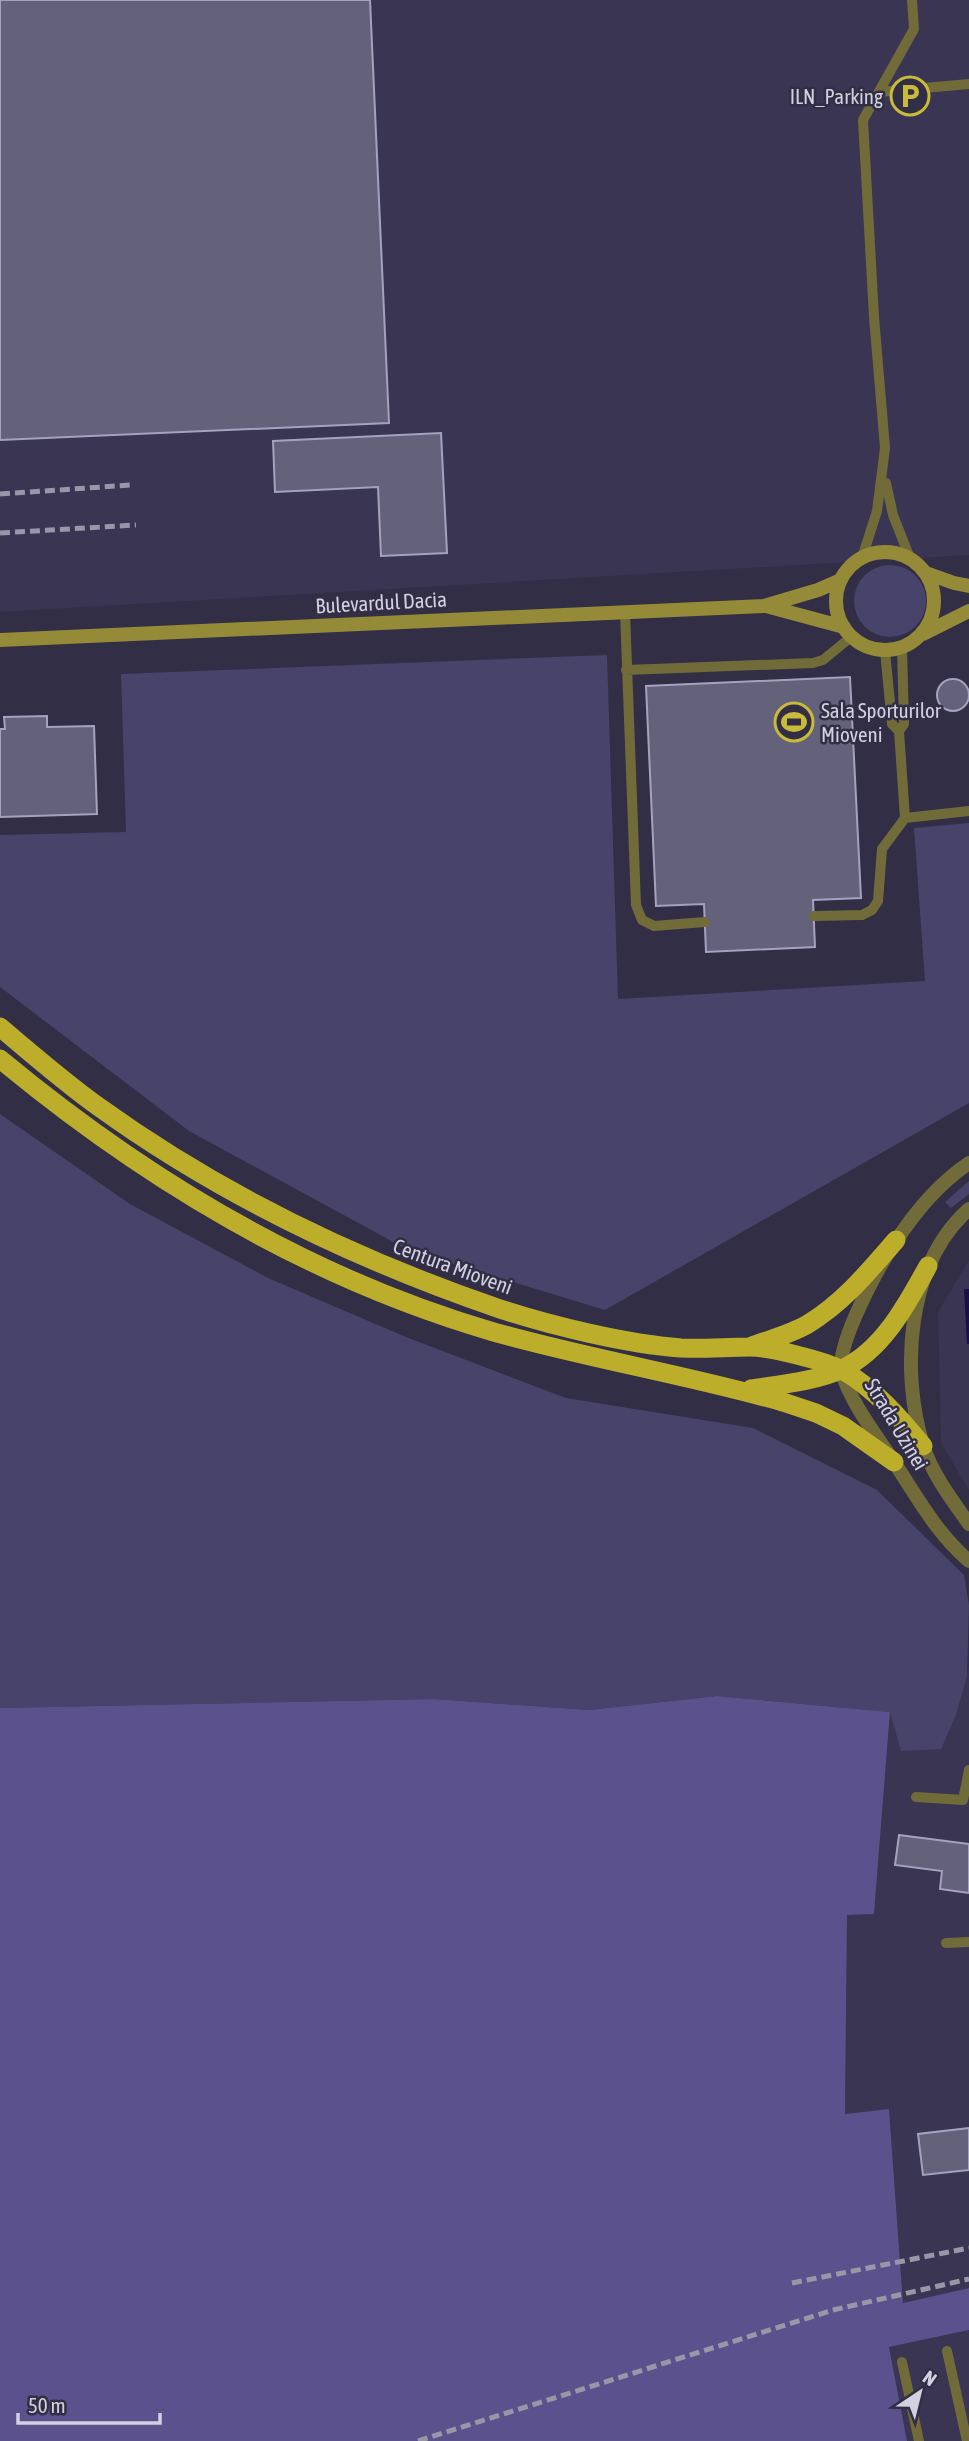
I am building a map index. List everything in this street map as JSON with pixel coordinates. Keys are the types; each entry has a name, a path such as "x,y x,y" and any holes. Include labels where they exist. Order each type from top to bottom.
{"highway":[{"name":"Centura Mioveni","path":"0,1027 98,1107 194,1170 281,1218 358,1255 502,1310 543,1321 616,1338 680,1348 751,1347 796,1356 841,1370 877,1397 923,1446"},
{"path":"0,1059 48,1099 103,1139 220,1214 332,1273 492,1331 743,1391 816,1413 843,1426 894,1462"},
{"path":"751,1347 806,1325 826,1312 845,1297 896,1240"},
{"path":"743,1391 841,1370 865,1354 893,1323 928,1266"}],"main road":[{"path":"848,632 837,612 836,596 841,580 849,567 862,558 877,552 894,552 910,558 926,573 933,588 935,604 931,621 922,635"},
{"path":"926,573 969,586"},
{"path":"764,606 818,590 841,580"},
{"path":"764,606 848,632 873,649 885,651 902,648 969,611"},
{"name":"Bulevardul Dacia","path":"0,640 764,606"}],"street":[{"name":"Strada Uzinei","path":"969,1163 932,1196 896,1240 850,1327 841,1370 867,1422 944,1537 969,1561"},
{"name":"Strada Uzinei","path":"969,1209 950,1230 928,1266 913,1324 912,1352 915,1402 923,1446 942,1484 969,1524"}],"lane":[{"path":"910,558 892,515 887,494 863,120 914,29 912,0"},
{"path":"879,92 969,84"},
{"path":"862,558 877,511 885,466"},
{"path":"625,612 636,905 642,920 654,926 705,922"},
{"path":"626,670 813,663 823,660 848,632"},
{"path":"814,916 862,915 872,910 878,901 882,849 905,818 899,731 904,724 902,648"},
{"path":"885,651 892,724 899,731"},
{"path":"905,818 969,811"},
{"path":"916,1797 963,1800 969,1770"},
{"path":"946,1943 969,1942"},
{"path":"947,2351 967,2441"},
{"path":"902,2362 919,2441"}],"shaded area":[{"path":"0,0 969,0 969,555 0,612"},
{"path":"890,565 910,571 920,581 926,601 920,621 910,631 890,637 870,631 860,621 854,601 860,581 870,571"},
{"path":"607,655 618,999 925,981 914,828 969,823 969,1103 605,1310 408,1250 189,1131 0,987 0,835 126,832 121,674"},
{"path":"0,1114 130,1204 268,1278 406,1337 566,1398 753,1428 877,1490 964,1575 969,1605 967,1677 956,1715 941,1749 901,1751 890,1712 717,1696 589,1710 434,1699 0,1708"},
{"path":"969,1181 969,1194 951,1208 945,1202"},
{"path":"969,1260 969,1490 941,1443 938,1312"},
{"path":"964,1289 969,1289 969,1344 967,1344"},
{"path":"969,1662 969,2288 903,2303 889,2109 845,2114 847,1915 874,1914 890,1712 940,1749 956,1715"},
{"path":"717,1696 890,1712 874,1914 847,1915 845,2114 889,2109 903,2303 969,2288 969,2330 889,2347 907,2441 0,2441 0,1708 434,1699 589,1710"},
{"path":"969,2330 969,2441 907,2441 889,2347"}],"building":[{"path":"0,0 370,0 389,423 0,440"},
{"path":"441,433 447,553 381,556 378,487 275,492 273,441"},
{"path":"850,677 861,898 813,900 815,947 706,952 704,904 656,906 646,686"},
{"path":"953,679 965,683 969,695 965,707 953,711 941,707 937,695 941,683"},
{"path":"47,716 47,727 94,726 97,814 0,817 0,729 5,729 4,717"},
{"path":"899,1835 969,1844 969,1893 940,1889 942,1871 895,1865"},
{"path":"969,2128 969,2170 923,2175 918,2134"}],"railway":[{"path":"0,494 131,485"},
{"path":"0,533 136,525"},
{"path":"792,2283 969,2248"},
{"path":"418,2441 833,2310 969,2279"}],"place":[{"name":"ILN_Parking","path":"910,96"},
{"name":"Sala Sporturilor Mioveni","path":"794,722"}]}
